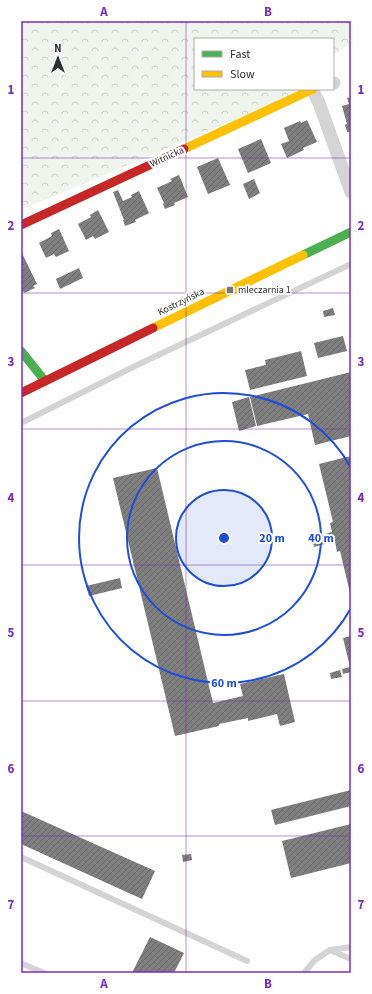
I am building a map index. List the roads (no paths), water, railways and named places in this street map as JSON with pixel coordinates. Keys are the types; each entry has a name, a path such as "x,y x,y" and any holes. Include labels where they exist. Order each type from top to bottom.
{"main road":[{"name":"Witnicka","path":"21,225 311,90"},
{"name":"Kostrzyńska","path":"21,392 351,232"},
{"path":"21,351 45,381"}],"street":[{"path":"313,90 351,192"}],"lane":[{"path":"21,423 135,366 351,264"},
{"path":"21,857 247,961"},
{"path":"304,973 315,960 330,950 351,947"},
{"path":"330,950 351,959"},
{"path":"21,962 44,973"}],"place":[{"name":"mleczarnia 1","path":"230,290"}]}
